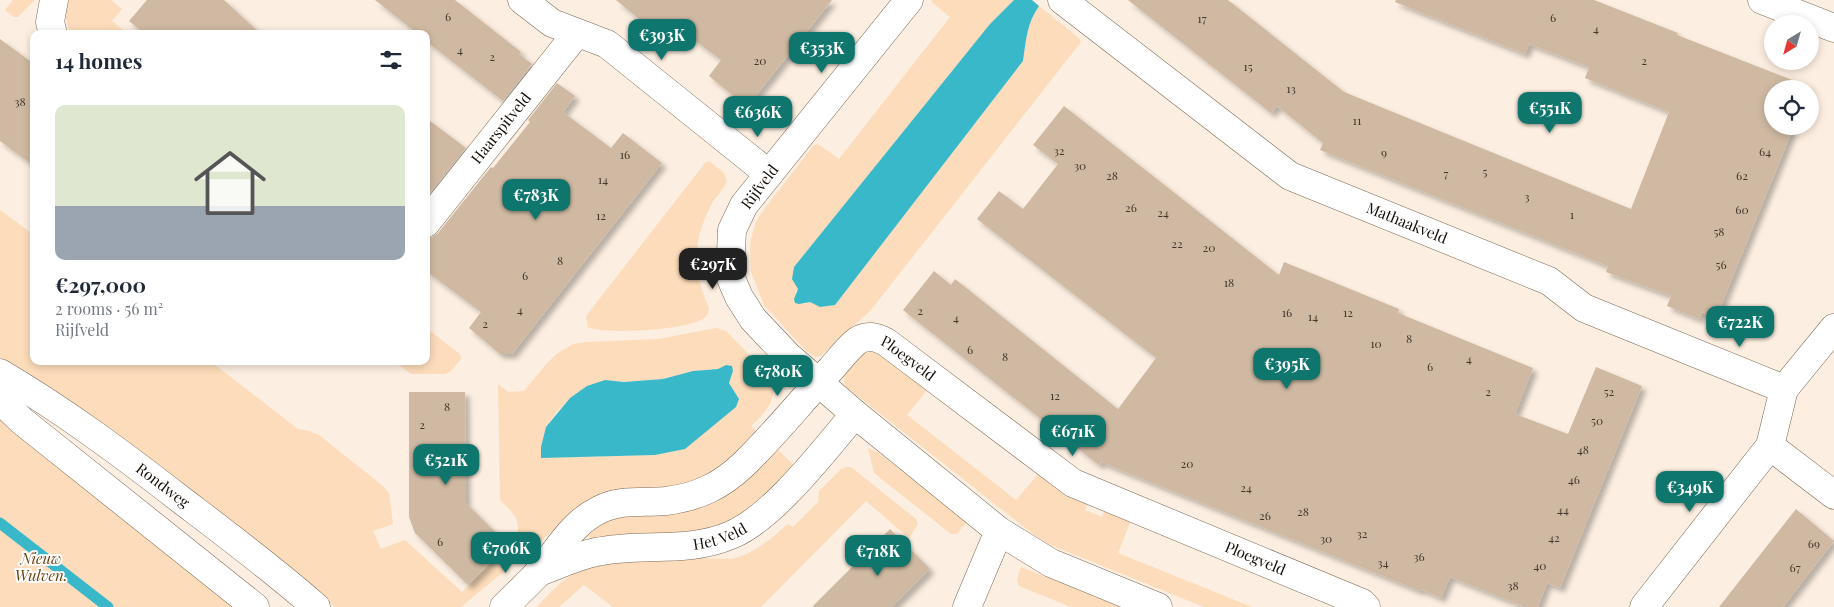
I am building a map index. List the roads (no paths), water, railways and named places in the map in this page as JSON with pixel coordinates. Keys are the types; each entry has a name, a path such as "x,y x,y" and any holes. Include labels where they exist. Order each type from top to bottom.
{"street":[{"path":"52,30 50,22 54,0"},
{"path":"522,0 552,23 607,44 769,174"},
{"name":"Rijfveld","path":"818,383 788,356 753,319 739,297 730,276 732,230 744,205 909,0"},
{"path":"1762,0 1834,28"},
{"name":"Mathaakveld","path":"1064,2 1290,176 1549,281 1584,308 1784,389"},
{"name":"Haarspitveld","path":"430,218 577,33"},
{"path":"1644,607 1770,446 1784,389 1834,328"},
{"name":"Ploegveld","path":"818,383 858,341 867,337 876,337 886,342 1073,483 1362,603 1366,607"},
{"name":"Rondweg","path":"0,373 42,397 146,473 230,537 316,607"},
{"path":"818,383 999,531 1051,563 1158,607"},
{"name":"Het Veld","path":"504,607 539,572 575,526 598,510 616,503 667,501 691,496 714,488 739,469 771,439 818,383"},
{"path":"0,400 29,427 256,607"},
{"name":"Het Veld","path":"539,572 596,552 625,548 680,548 713,542 732,535 768,510 806,470 854,414"},
{"path":"1770,446 1834,495"},
{"path":"967,607 999,531"}],"water":[{"path":"1014,0 1032,0 1039,6 1029,25 1023,61 835,305 820,307 810,302 795,303 794,299 798,289 792,279 794,267 990,24"},
{"path":"726,365 732,366 733,371 729,383 739,399 736,407 685,449 655,455 541,458 541,447 546,427 570,398 587,386 605,380 624,382 663,379 693,371 718,369"}],"waterway":[{"path":"0,523 108,607"}],"park label":[{"name":"Nieuw Wulven.","path":"41,568"}]}
